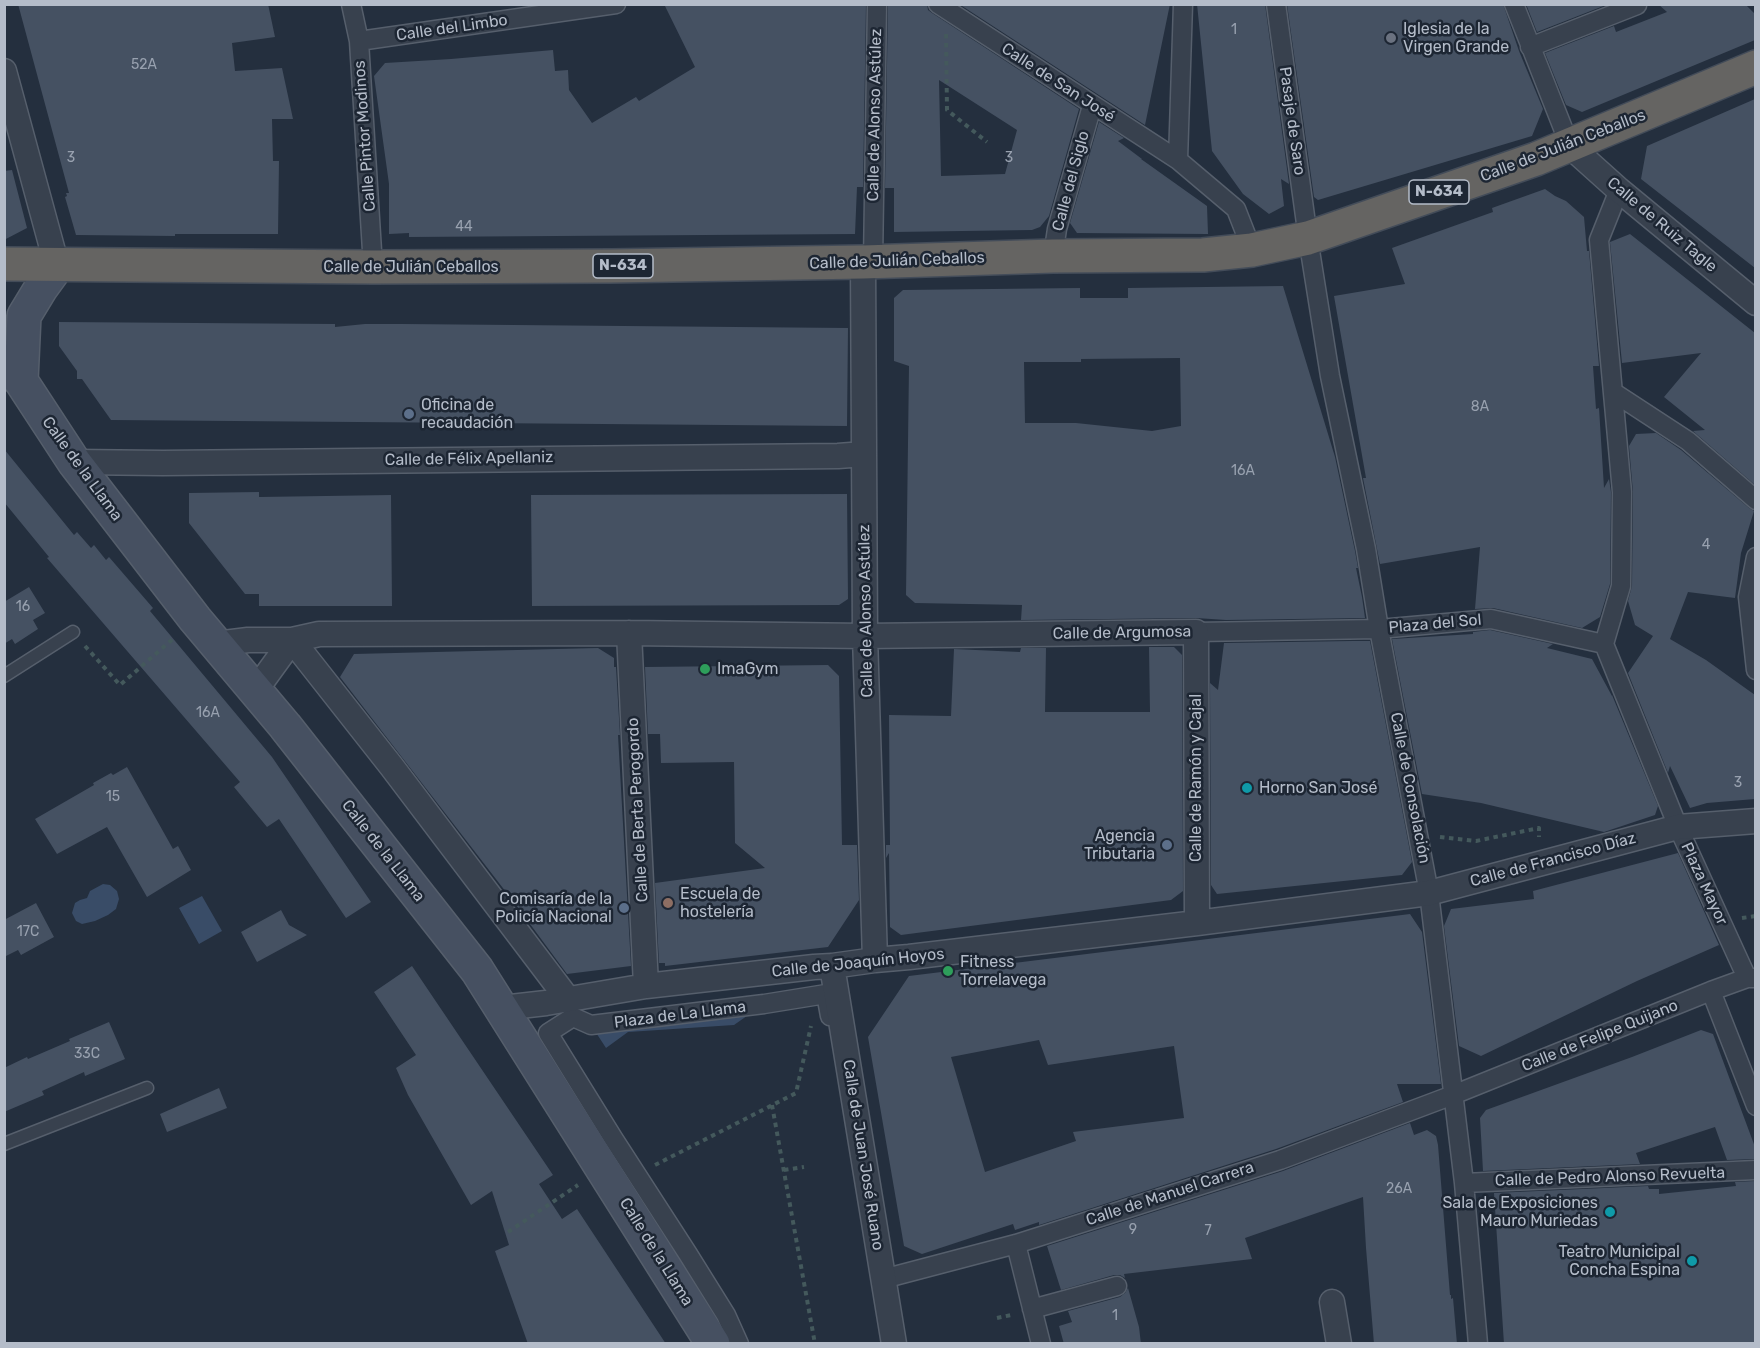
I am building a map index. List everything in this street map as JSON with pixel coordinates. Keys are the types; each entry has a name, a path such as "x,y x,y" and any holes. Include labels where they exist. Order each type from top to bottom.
{"highway":[{"name":"Calle de Julián Ceballos","path":"4,264 373,267 868,262 1053,256 1203,255 1252,250 1308,238 1570,146 1755,67"}],"main road":[{"name":"Calle de la Llama","path":"57,266 24,316 13,372 74,462 195,620 255,691 465,955 502,1008 713,1344"}],"street":[{"name":"Calle Pintor Modinos","path":"351,4 358,41 373,267"},
{"name":"Calle de Alonso Astúlez","path":"875,960 865,636 864,454 877,4"},
{"path":"1183,4 1178,160 1236,209 1252,250"},
{"name":"Pasaje de Saro","path":"1276,4 1308,238"},
{"path":"1514,4 1570,146"},
{"name":"Calle del Limbo","path":"358,41 614,5"},
{"path":"1530,47 1637,5"},
{"name":"Calle de San José","path":"942,7 1178,160"},
{"path":"4,70 57,266"},
{"name":"Calle del Siglo","path":"1053,256 1057,229 1092,106"},
{"name":"Calle de Ruiz Tagle","path":"1570,146 1755,303"},
{"path":"1620,190 1599,240 1622,492 1621,586 1604,644 1678,827"},
{"name":"Calle de Consolación","path":"1308,238 1330,376 1366,549 1429,893 1464,1183 1478,1344"},
{"path":"1613,392 1688,441 1755,500"},
{"name":"Calle de Félix Apellaniz","path":"74,462 864,454"},
{"path":"1755,557 1748,597 1755,670"},
{"name":"Plaza del Sol","path":"1379,629 1491,619 1604,644"},
{"name":"Calle de Argumosa","path":"865,636 1379,629"},
{"path":"216,644 248,640 292,640 319,634 630,633 865,636"},
{"name":"Calle de Berta Perogordo","path":"630,633 646,986"},
{"name":"Calle de Ramón y Cajal","path":"1196,633 1197,923"},
{"path":"255,691 292,640"},
{"path":"292,640 399,776 567,998"},
{"name":"Plaza Mayor","path":"1751,978 1678,827 1755,821"},
{"name":"Calle de Francisco Díaz","path":"1429,893 1678,827"},
{"name":"Calle de Joaquín Hoyos","path":"502,1008 646,986 1197,923 1429,893"},
{"name":"Calle de Juan José Ruano","path":"832,966 894,1344"},
{"name":"Calle de Felipe Quijano","path":"1453,1095 1711,991 1751,978"},
{"path":"1711,991 1755,1106"},
{"path":"819,995 826,994 885,1344"},
{"name":"Plaza de La Llama","path":"739,1344 726,1315 548,1033 573,1017 591,1025 764,1005 819,995"},
{"name":"Calle de Manuel Carrera","path":"883,1279 1016,1244 1280,1160 1453,1095"},
{"name":"Calle de Pedro Alonso Revuelta","path":"1464,1183 1755,1170"},
{"path":"1016,1244 1041,1344"},
{"path":"1032,1309 1117,1286"},
{"path":"1332,1302 1339,1344"}],"lane":[{"path":"4,676 73,632"},
{"path":"4,1144 147,1088"}],"path":[{"path":"942,7 947,110 987,142"},
{"path":"73,632 120,685 195,620"},
{"path":"1418,834 1476,841 1539,828 1541,863"},
{"path":"649,1168 796,1093 819,995"},
{"path":"772,1105 815,1344"},
{"path":"508,1232 603,1167"},
{"path":"784,1170 804,1167"}],"water":[{"path":"103,884 110,885 117,891 119,899 116,909 95,921 82,924 76,921 72,913 75,903 87,898 90,891"},
{"path":"202,896 222,931 199,944 179,908"},
{"path":"764,1004 734,1025 628,1032 606,1048 591,1025"}],"building":[{"path":"18,4 268,4 275,37 232,43 235,71 282,68 293,119 272,119 273,161 279,161 278,234 76,235 65,197 66,193 69,193"},
{"path":"664,4 866,4 863,187 857,187 855,234 409,237 409,233 389,234 389,184 374,76 385,63 553,50 555,71 568,70 569,90 592,123 636,97 639,101 695,67"},
{"path":"888,4 927,4 928,10 932,13 1079,109 1049,216 1040,227 1032,230 894,232 894,188 885,188","holes":["939,80 1017,130 1005,174 941,176"]},
{"path":"959,4 1170,4 1145,125"},
{"path":"1197,4 1265,4 1289,184 1281,179 1284,206 1269,214 1243,194 1212,151"},
{"path":"1287,4 1503,4 1543,109 1532,136 1318,200 1314,197"},
{"path":"1526,4 1606,4 1606,5 1537,32"},
{"path":"1658,4 1745,4 1755,14 1755,40 1582,112 1566,105 1545,53 1614,26 1616,32 1667,12"},
{"path":"1755,99 1755,268 1641,179 1647,146"},
{"path":"1099,122 1124,138 1118,141 1141,159 1207,206 1208,234 1077,233 1070,223"},
{"path":"12,170 27,228 4,240 4,171"},
{"path":"1545,189 1566,201 1584,217 1599,366 1593,366 1596,409 1599,408 1604,488 1609,479 1611,492 1610,584 1600,617 1582,628 1493,608 1475,609 1480,547 1380,564 1363,478 1366,478 1334,296 1405,284 1392,248 1493,212 1492,208"},
{"path":"1630,234 1755,333 1755,485 1693,431 1705,430 1664,397 1701,353 1622,363 1610,242"},
{"path":"1283,286 1335,457 1355,551 1365,618 1021,620 1022,605 915,603 906,595 909,366 894,361 894,298 903,290 1080,288 1080,298 1128,298 1128,288","holes":["1180,358 1181,426 1152,431 1076,423 1025,423 1024,362"]},
{"path":"59,322 335,324 335,327 403,324 848,328 847,426 111,420 82,379 77,379 77,371 59,346"},
{"path":"1656,433 1681,450 1754,511 1741,553 1735,598 1688,592 1670,639 1706,660 1755,695 1755,799 1707,803 1690,808 1670,766 1668,773 1628,673 1653,636 1635,625 1628,601 1632,586 1633,492 1629,446 1636,434"},
{"path":"4,449 74,535 77,532 91,548 94,545 106,560 109,557 153,608 150,611 272,757 371,902 346,918 279,819 267,827 234,787 240,782 47,558 49,557 4,502"},
{"path":"259,492 259,497 391,495 392,606 259,606 259,594 245,594 189,523 189,493"},
{"path":"847,494 848,599 839,605 532,606 531,495"},
{"path":"29,587 45,613 33,620 38,629 15,644 12,639 4,644 4,602"},
{"path":"1490,630 1553,644 1547,648 1592,659 1612,695 1658,806 1655,815 1604,832 1481,803 1422,794 1392,639 1473,634 1473,632"},
{"path":"1370,641 1412,862 1402,875 1217,894 1211,885 1210,683 1218,690 1224,643"},
{"path":"1149,647 1174,647 1182,655 1183,891 1171,900 901,935 890,927 889,853 886,858 886,845 890,845 889,715 951,716 954,649 1020,652 1021,648 1046,648 1045,712 1150,712"},
{"path":"598,648 614,658 614,667 616,667 631,966 567,974 340,677 354,654"},
{"path":"828,665 839,676 842,845 857,845 859,900 828,947 665,966 665,963 659,963 655,883 765,868 735,843 734,762 661,763 660,734 648,734 645,667"},
{"path":"127,767 173,849 178,846 191,870 147,897 107,827 57,854 35,819 94,785 93,783"},
{"path":"1678,853 1719,945 1637,981 1481,1056 1459,1046 1444,926 1451,909 1534,899 1533,891"},
{"path":"36,903 54,937 21,955 18,950 4,957 4,920"},
{"path":"281,910 289,925 307,935 257,962 241,932"},
{"path":"1410,914 1422,932 1441,1084 1397,1084 1403,1102 1276,1149 1039,1225 1039,1222 1015,1230 1013,1224 922,1254 904,1246 868,1037 909,976","holes":["1039,1040 1048,1065 1174,1046 1184,1118 1073,1132 1076,1141 985,1172 951,1057"]},
{"path":"412,966 553,1175 539,1184 562,1219 577,1209 666,1344 528,1344 495,1251 509,1245 492,1191 471,1205 408,1095 396,1068 416,1055 374,992"},
{"path":"109,1022 125,1059 85,1076 84,1072 42,1091 44,1095 4,1112 4,1068"},
{"path":"1701,1030 1713,1034 1755,1147 1755,1159 1727,1160 1715,1127 1636,1153 1640,1164 1483,1171 1480,1118 1486,1110"},
{"path":"219,1088 227,1108 167,1132 160,1114"},
{"path":"1410,1123 1414,1135 1427,1130 1436,1136 1438,1145 1450,1295 1451,1299 1453,1298 1457,1344 1374,1344 1363,1197 1245,1238 1252,1259 1124,1274 1125,1278 1114,1275 1061,1290 1047,1246 1283,1171"},
{"path":"1755,1181 1755,1344 1504,1344 1494,1193 1648,1186 1649,1189 1659,1189 1659,1194 1736,1186 1735,1182"},
{"path":"1128,1288 1139,1327 1141,1344 1064,1344 1059,1326 1072,1322 1068,1311 1120,1297"}],"place":[{"name":"Iglesia de la Virgen Grande","path":"1391,38"},
{"name":"Oficina de recaudación","path":"409,414"},
{"name":"ImaGym","path":"705,669"},
{"name":"Horno San José","path":"1247,788"},
{"name":"Agencia Tributaria","path":"1167,845"},
{"name":"Escuela de hostelería","path":"668,903"},
{"name":"Comisaría de la Policía Nacional","path":"624,908"},
{"name":"Fitness Torrelavega","path":"948,971"},
{"name":"Sala de Exposiciones Mauro Muriedas","path":"1610,1212"},
{"name":"Teatro Municipal Concha Espina","path":"1692,1261"}]}
